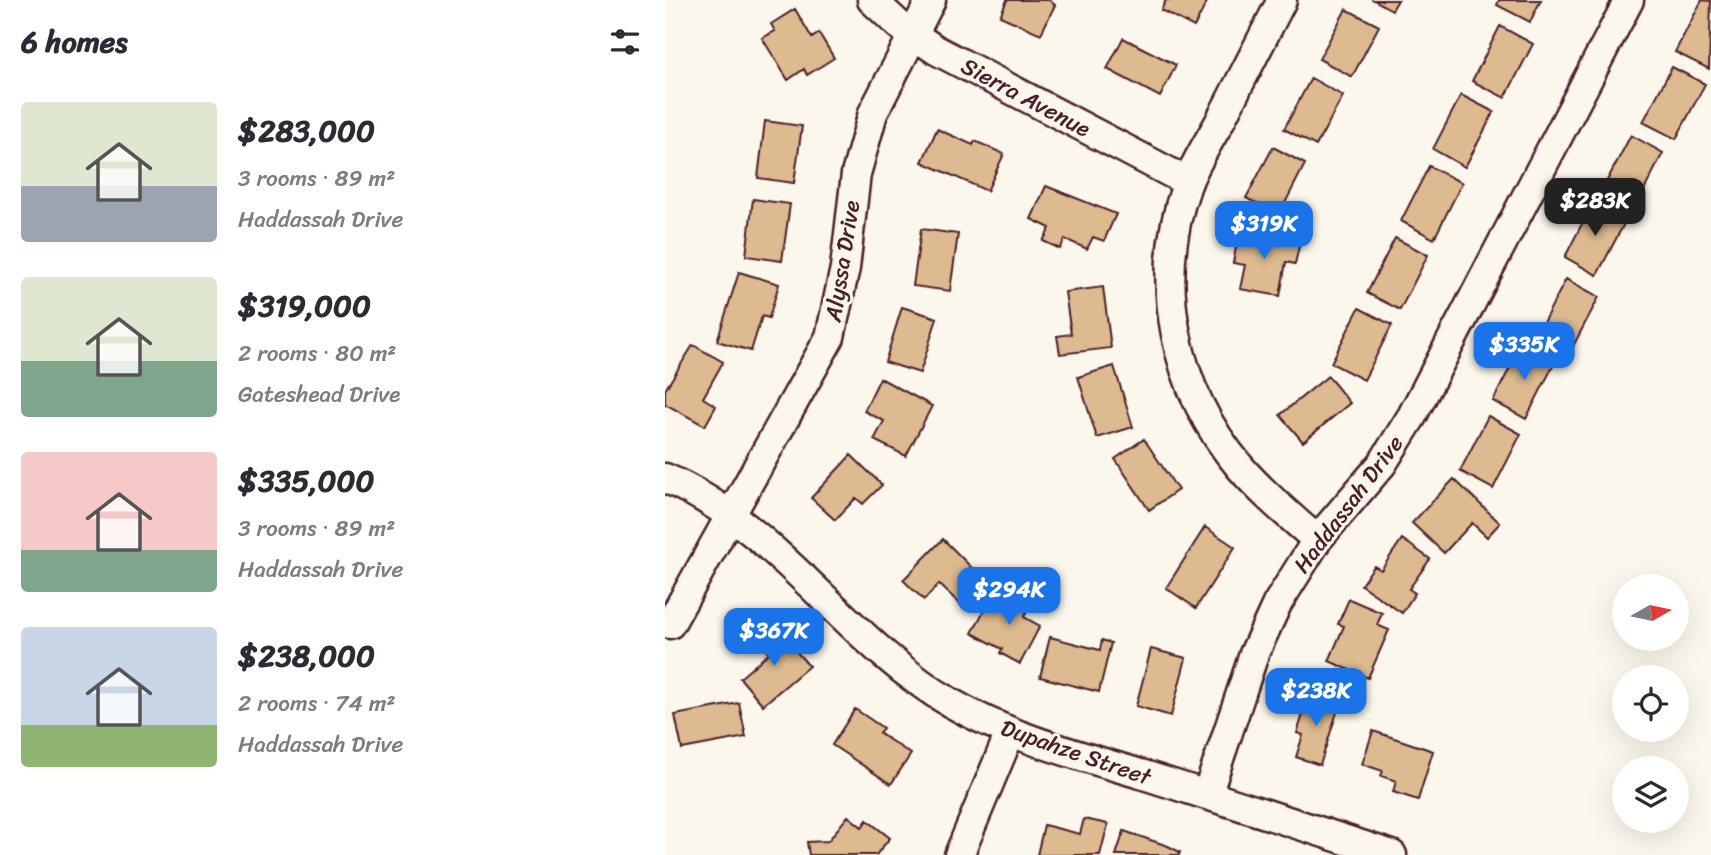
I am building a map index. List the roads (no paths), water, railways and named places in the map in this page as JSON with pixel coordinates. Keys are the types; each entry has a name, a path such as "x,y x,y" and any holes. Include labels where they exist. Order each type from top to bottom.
{"street":[{"name":"Sierra Avenue","path":"872,0 936,50 1188,182"},
{"name":"Alyssa Drive","path":"670,624 830,337 845,268 856,174 873,113 931,0"},
{"path":"1282,0 1188,182 1176,221 1170,260 1174,330 1182,365 1213,431 1239,466 1317,540"},
{"name":"Haddassah Drive","path":"1207,795 1254,654 1277,604 1317,540 1382,464 1412,416 1629,0"},
{"name":"Dupahze Street","path":"665,478 699,493 772,547 893,662 950,702 1010,733 1392,855"},
{"path":"959,855 1010,733"}]}
